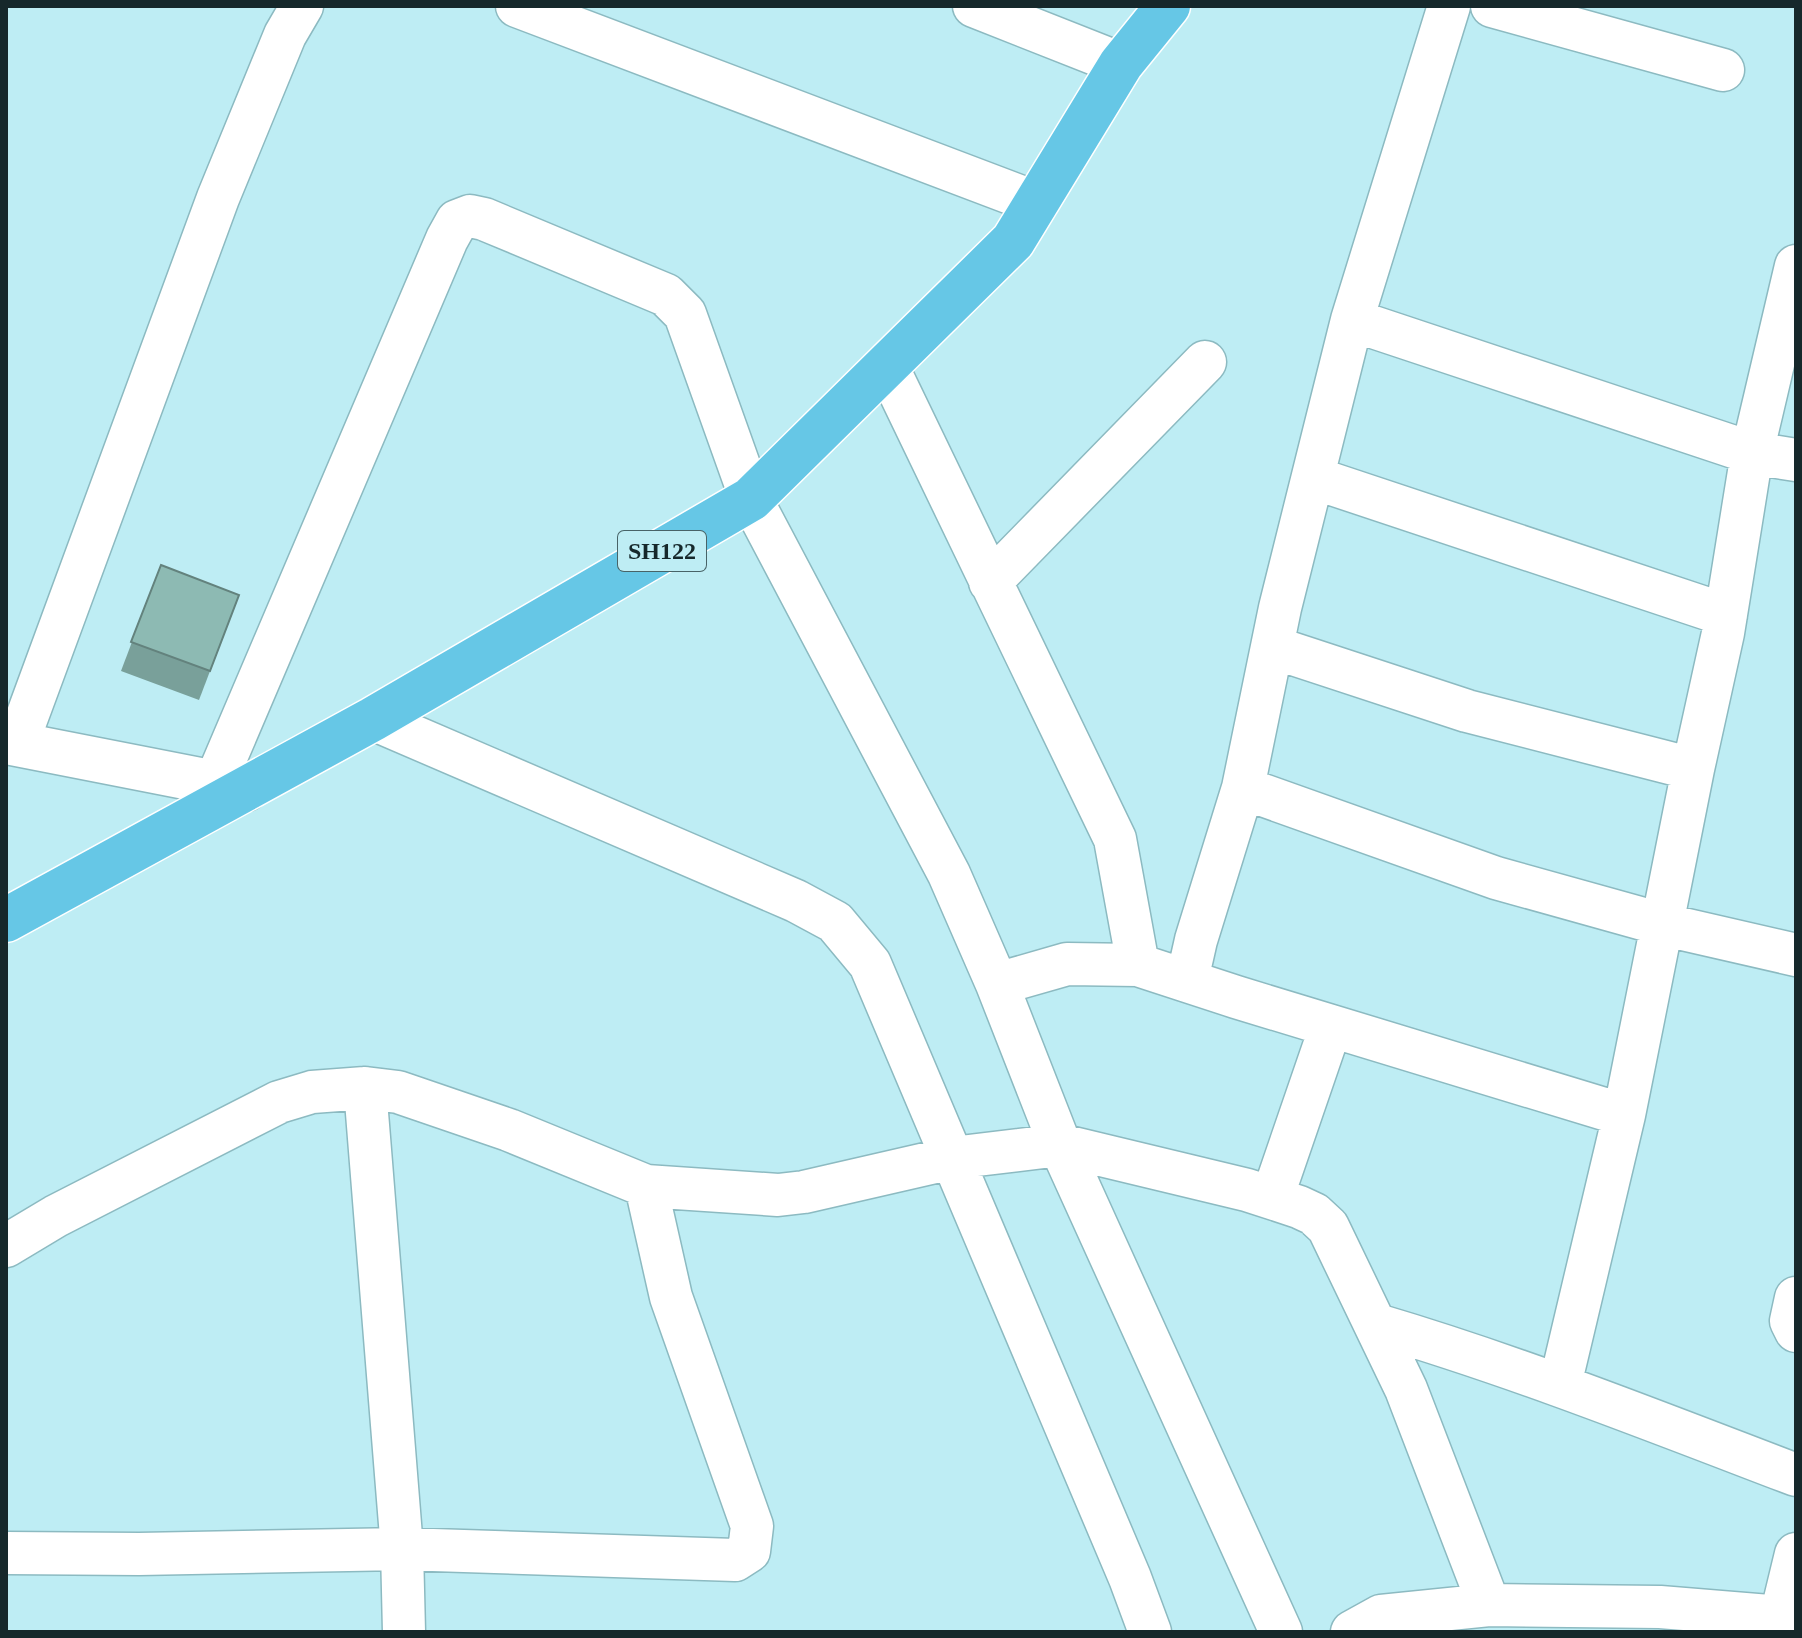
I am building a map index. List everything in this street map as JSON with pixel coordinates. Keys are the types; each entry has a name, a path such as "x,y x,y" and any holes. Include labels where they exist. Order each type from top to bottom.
{"main road":[{"name":"SH122","path":"6,920 230,786 373,719 751,499 1013,241 1121,64 1168,6"}],"street":[{"path":"302,6 285,35 218,198 12,743 230,786 447,239 457,221 470,216 484,219 666,295 685,314 751,499 949,874 997,984 1060,1145 1281,1632"},
{"path":"517,6 1037,203"},
{"path":"974,6 1121,64"},
{"path":"1187,980 1196,940 1243,788 1272,647 1352,320 1449,6"},
{"path":"1492,6 1723,70"},
{"path":"1560,1385 1624,1115 1726,615 1752,453 1796,266"},
{"path":"1352,320 1752,453 1796,460"},
{"path":"990,582 1205,362"},
{"path":"887,366 1115,839 1138,965"},
{"path":"1314,478 1726,615"},
{"path":"1272,647 1467,711 1693,769"},
{"path":"373,719 796,901 835,922 870,964 1130,1578 1150,1632"},
{"path":"1243,788 1496,878 1661,924 1796,955"},
{"path":"997,984 1067,964 1138,965 1624,1115"},
{"path":"1272,1198 1331,1026"},
{"path":"365,1088 402,1549 404,1632"},
{"path":"6,1246 56,1216 279,1102 312,1092 365,1088 398,1092 509,1130 646,1186 778,1195 804,1192 952,1158 1060,1145 1272,1198 1314,1214 1328,1227 1406,1389 1489,1605"},
{"path":"6,1553 402,1549 735,1560 749,1551 752,1526 671,1297 646,1186"},
{"path":"1796,1298 1791,1321 1796,1331"},
{"path":"1377,1325 1560,1385 1796,1475"},
{"path":"1352,1632 1381,1616 1489,1605 1660,1607 1789,1617 1796,1554"}],"building":[{"path":"161,565 239,595 210,671 131,642"}]}
